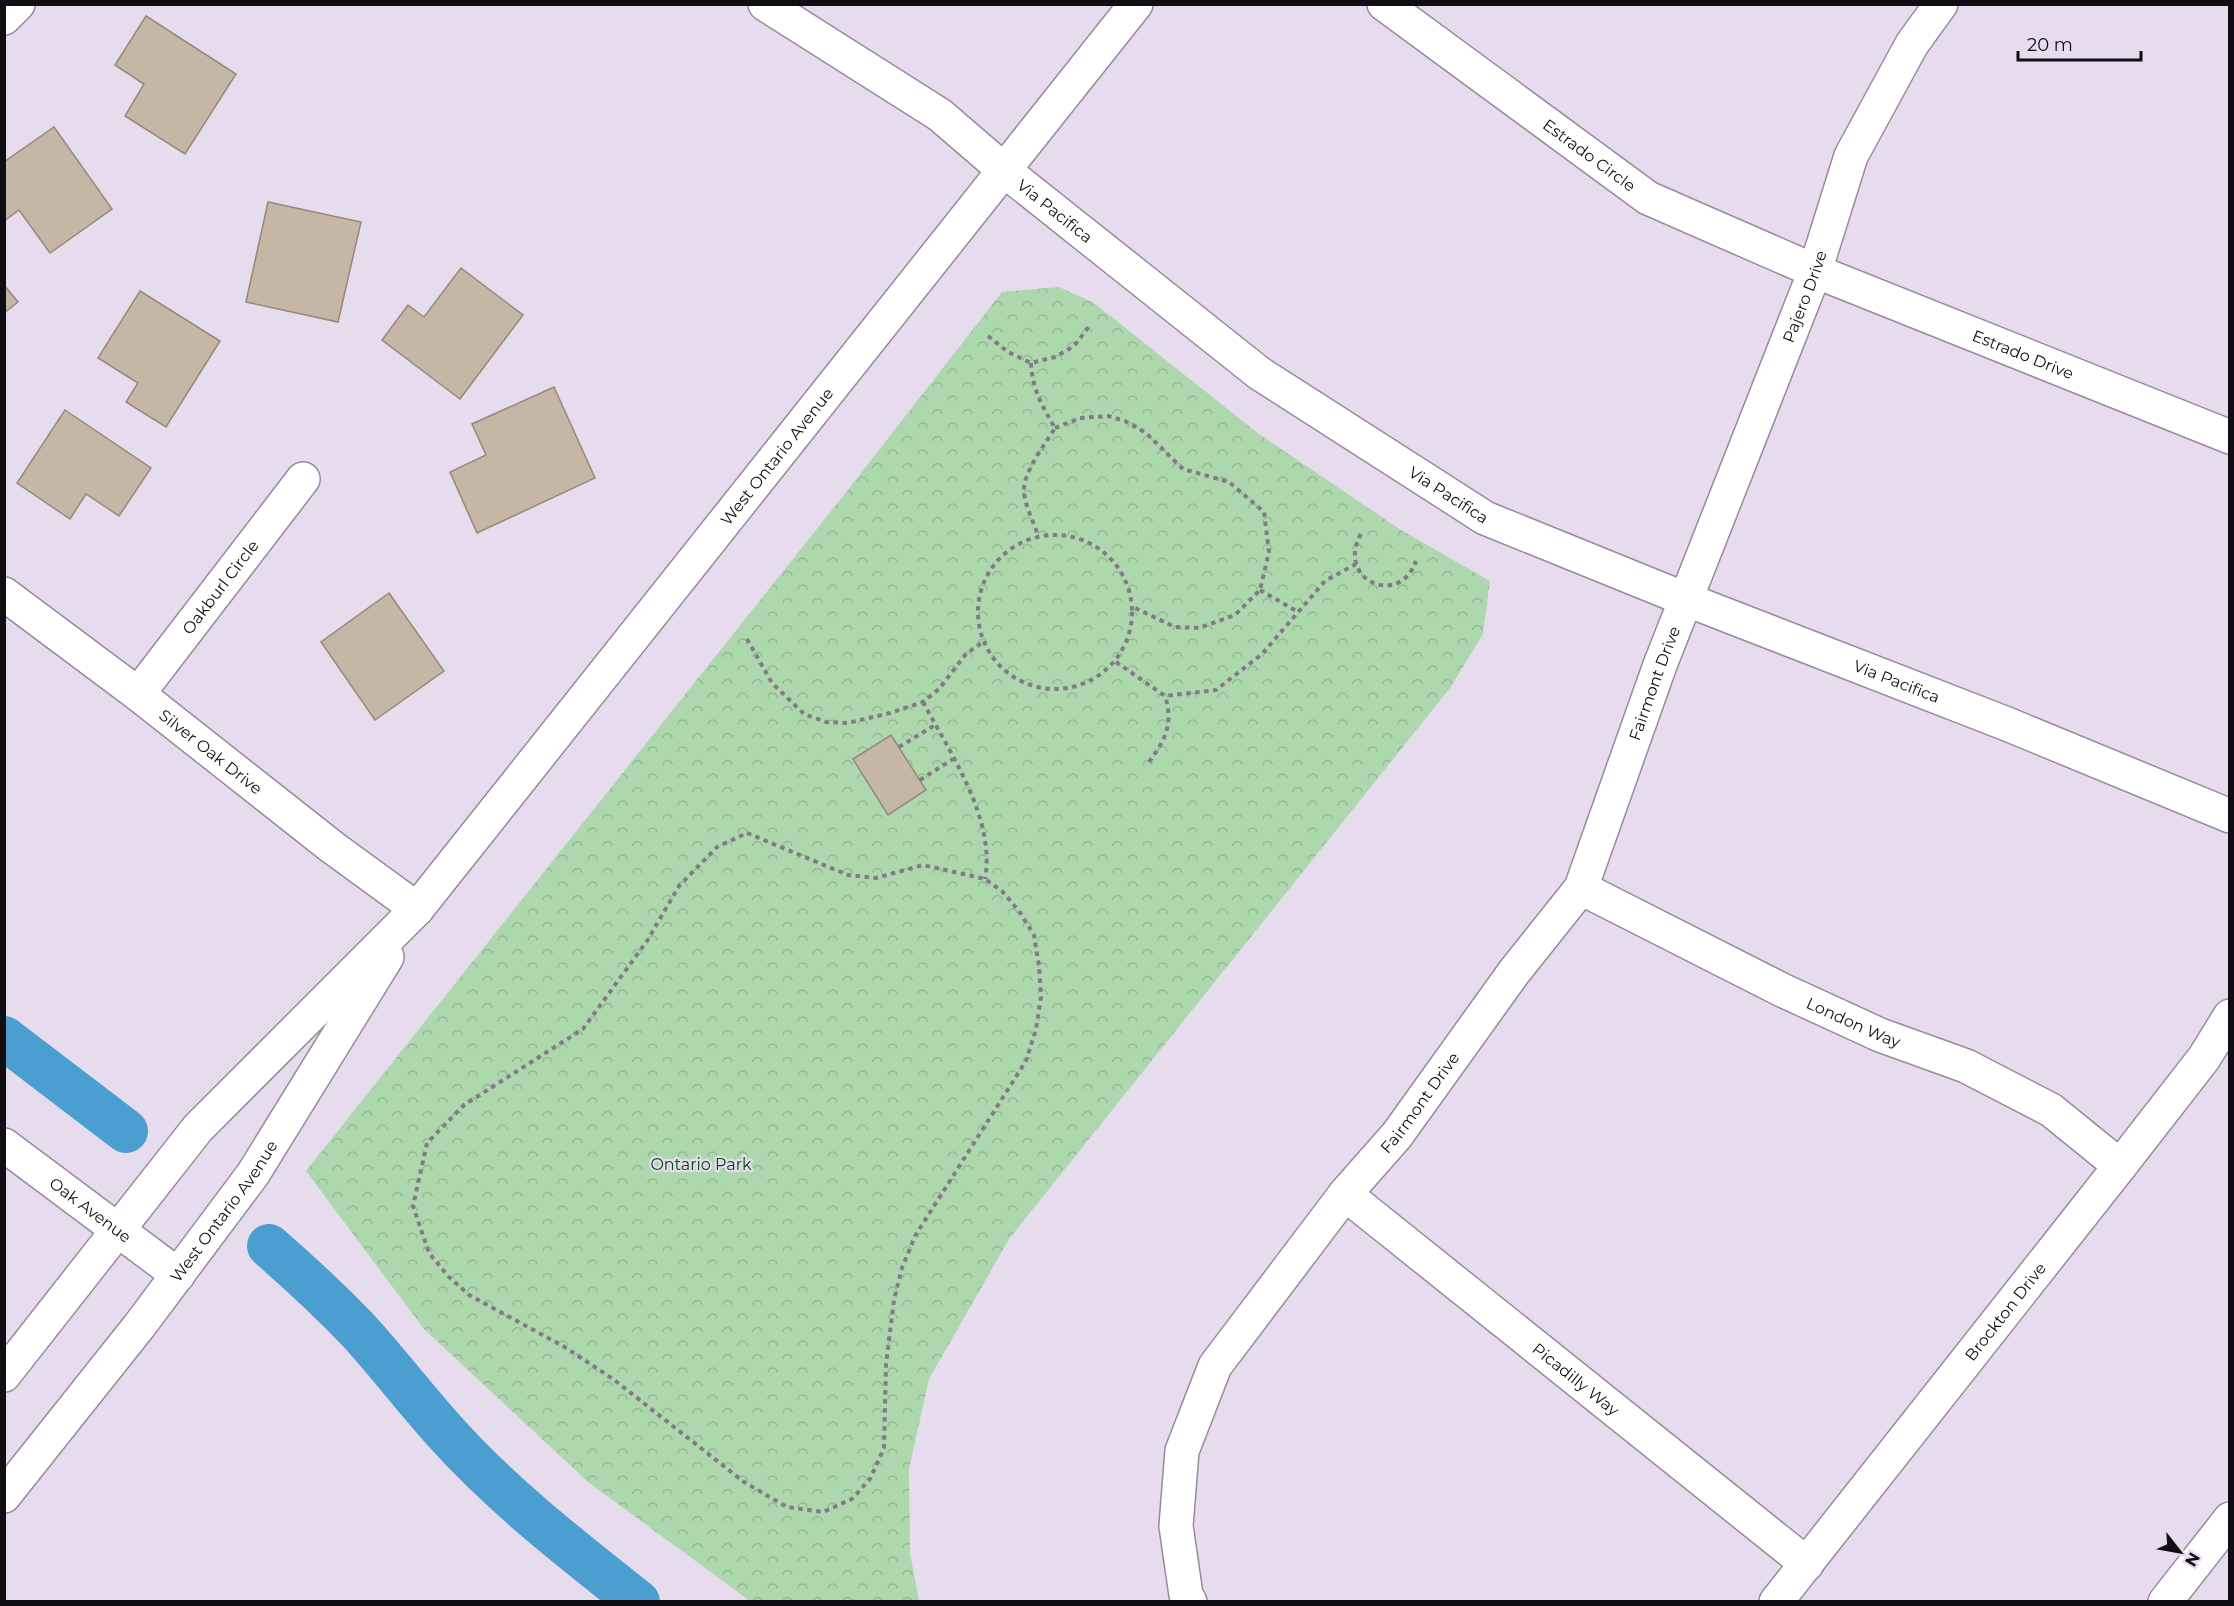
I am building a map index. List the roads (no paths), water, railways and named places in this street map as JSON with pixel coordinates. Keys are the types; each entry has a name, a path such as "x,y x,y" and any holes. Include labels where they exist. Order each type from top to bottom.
{"street":[{"path":"4,18 18,4"},
{"name":"Via Pacifica","path":"765,4 940,115 1005,171 1259,373 1485,518 1685,599 2007,724 2229,816"},
{"name":"West Ontario Avenue","path":"4,1375 198,1128 417,909 1136,4"},
{"name":"Estrado Circle","path":"1384,4 1648,198 1815,271"},
{"name":"Pajero Drive","path":"1685,599 1815,271 1851,156 1912,44 1941,4"},
{"name":"Estrado Drive","path":"1815,271 2229,437"},
{"name":"Oakburl Circle","path":"138,694 303,479"},
{"name":"Silver Oak Drive","path":"4,594 138,694 332,847 417,909"},
{"name":"Fairmont Drive","path":"1190,1602 1186,1595 1176,1526 1182,1451 1215,1366 1345,1194 1397,1135 1514,972 1581,888 1685,599"},
{"name":"London Way","path":"1581,888 1793,995 1880,1035 1966,1066 2009,1088 2051,1110 2120,1166"},
{"name":"West Ontario Avenue","path":"4,1496 178,1275 253,1174 417,909"},
{"name":"Brockton Drive","path":"1776,1602 2204,1058 2229,1016"},
{"name":"Oak Avenue","path":"4,1145 178,1275"},
{"name":"Picadilly Way","path":"1345,1194 1808,1564"},
{"path":"2165,1602 2229,1519"}],"waterway":[{"path":"4,1038 126,1131"},
{"path":"269,1246 358,1330 447,1434 491,1479 539,1522 638,1602"}],"park label":[{"name":"Ontario Park","path":"701,1164"}]}
